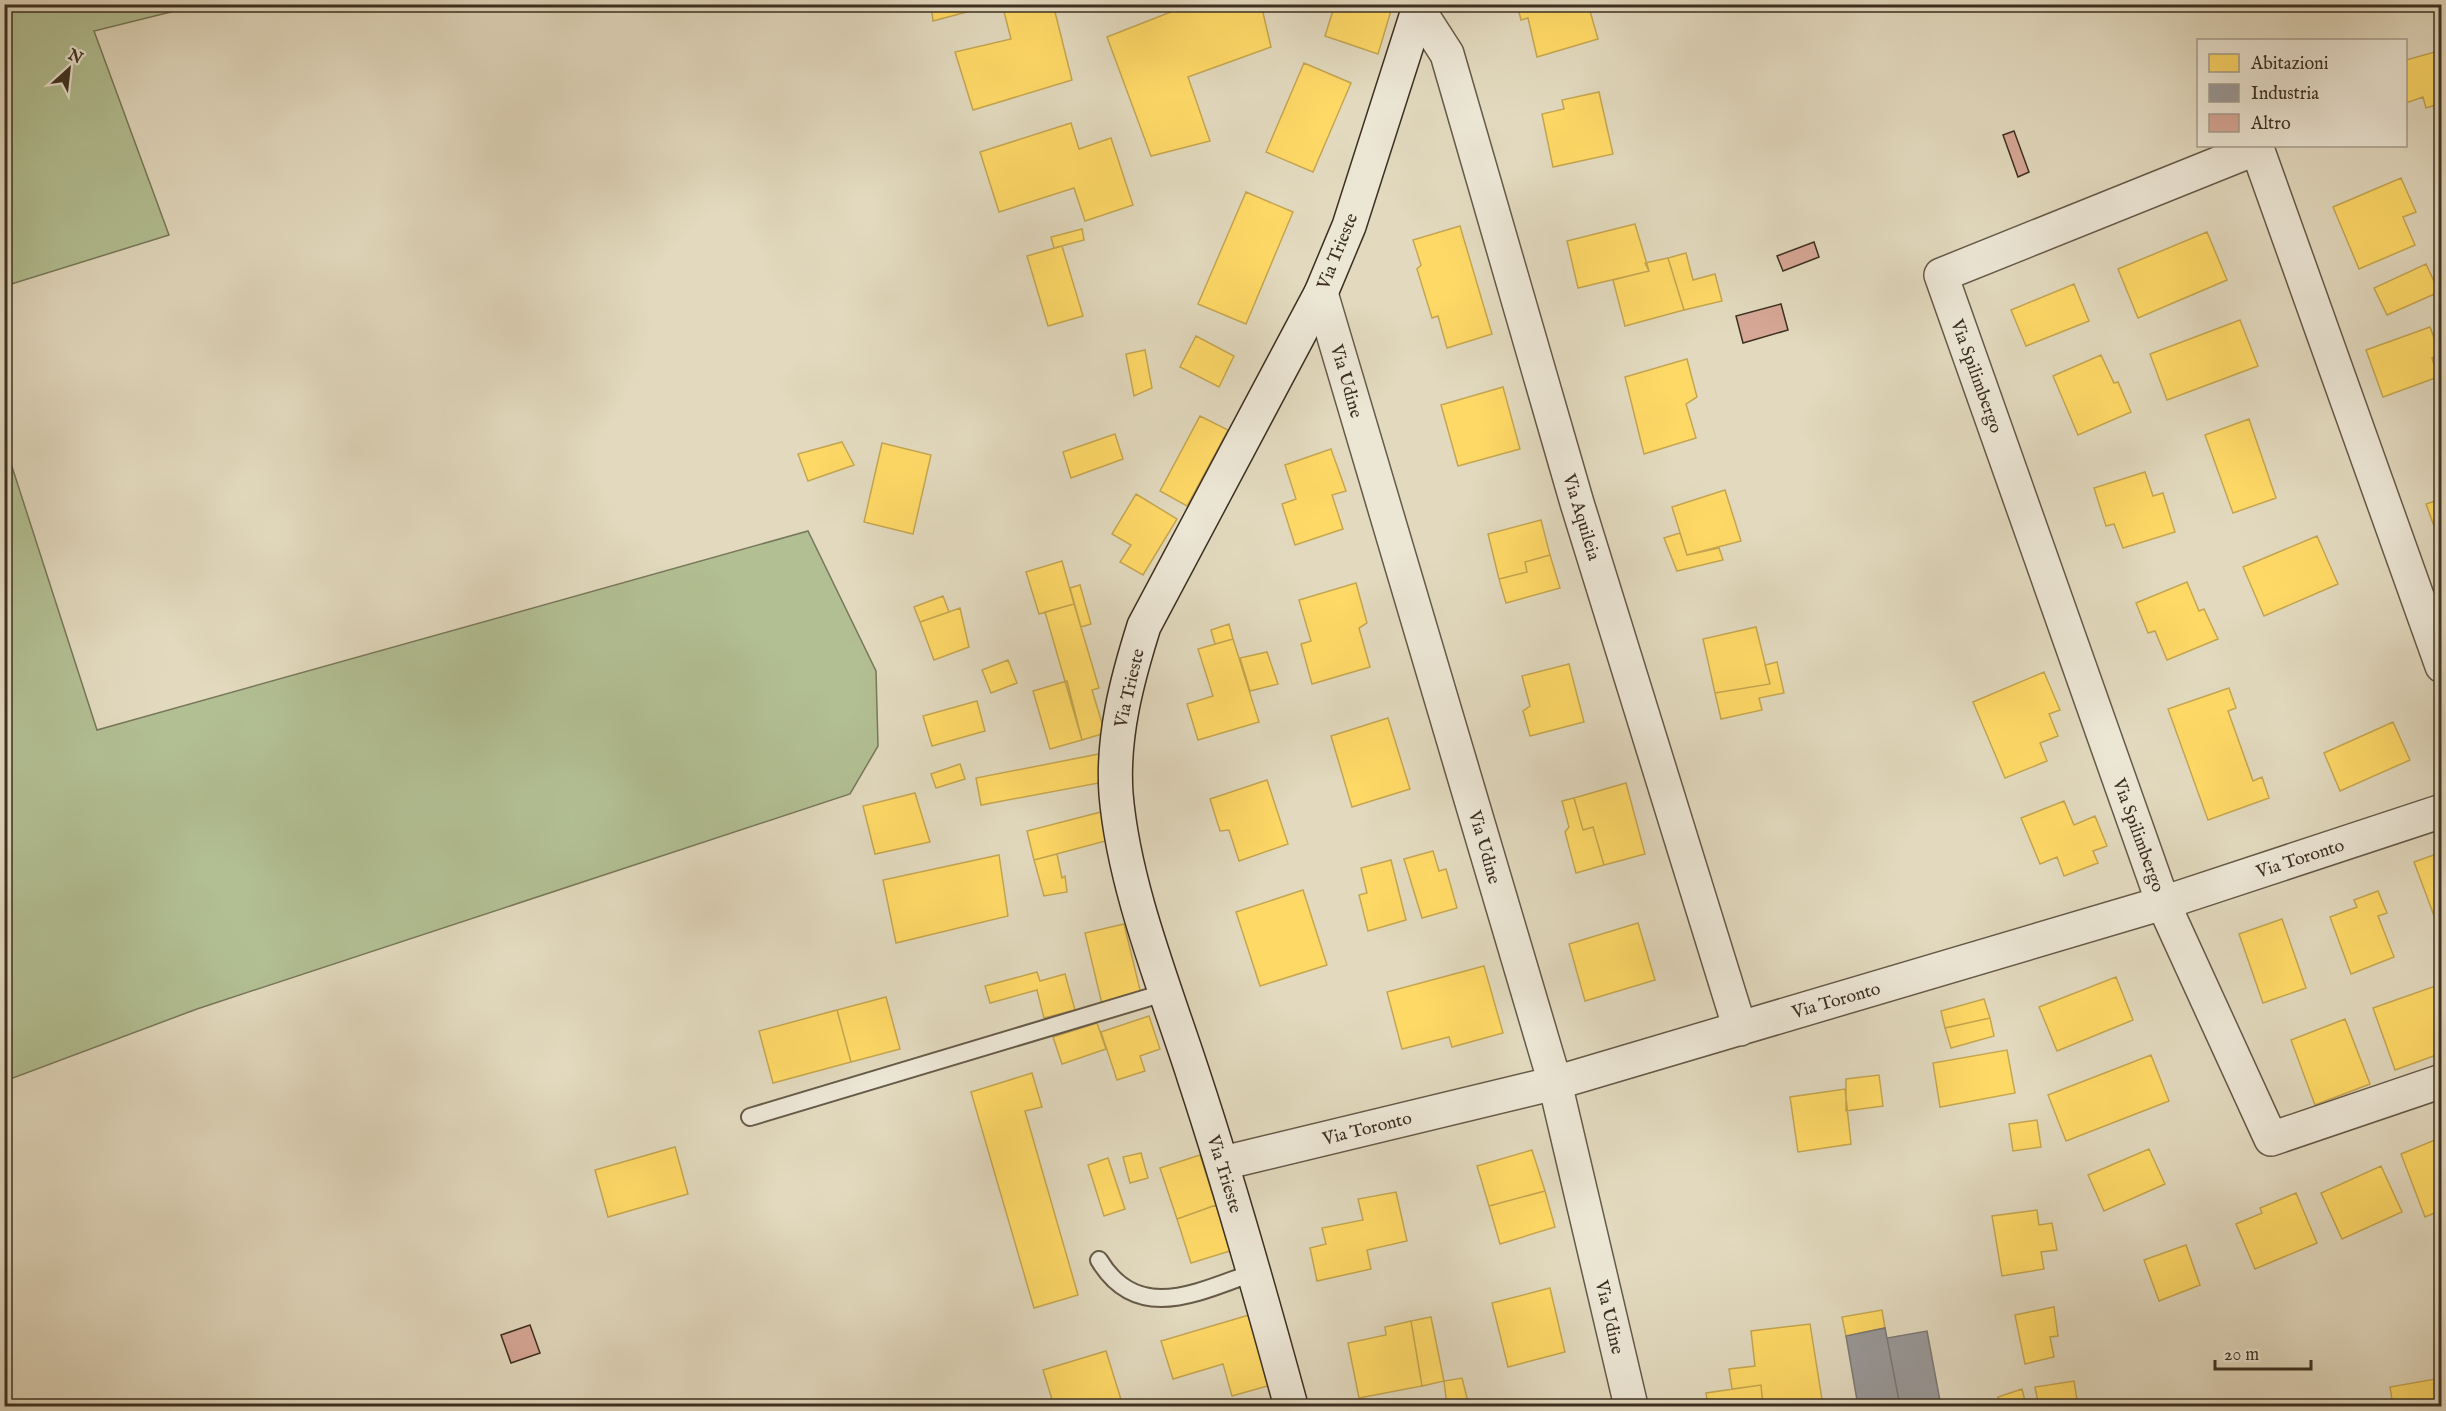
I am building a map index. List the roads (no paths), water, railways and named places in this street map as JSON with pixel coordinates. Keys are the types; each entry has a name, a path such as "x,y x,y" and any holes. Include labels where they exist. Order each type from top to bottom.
{"street":[{"name":"Via Trieste","path":"1291,1407 1223,1163 1127,870 1116,793 1118,728 1127,678 1144,626 1321,293 1349,226 1419,7"},
{"name":"Via Aquileia","path":"1419,7 1447,54 1577,503 1740,1029"},
{"name":"Via Spilimbergo","path":"2442,666 2257,148 1941,275 2163,903 2271,1139 2442,1081"},
{"name":"Via Udine","path":"1321,293 1555,1083 1631,1407"},
{"name":"Via Toronto","path":"1223,1163 1555,1083 2163,903 2442,811"}],"lane":[{"path":"750,1117 1167,992"},
{"path":"1099,1260 1109,1277 1145,1297 1159,1299 1182,1298 1255,1272"}]}
